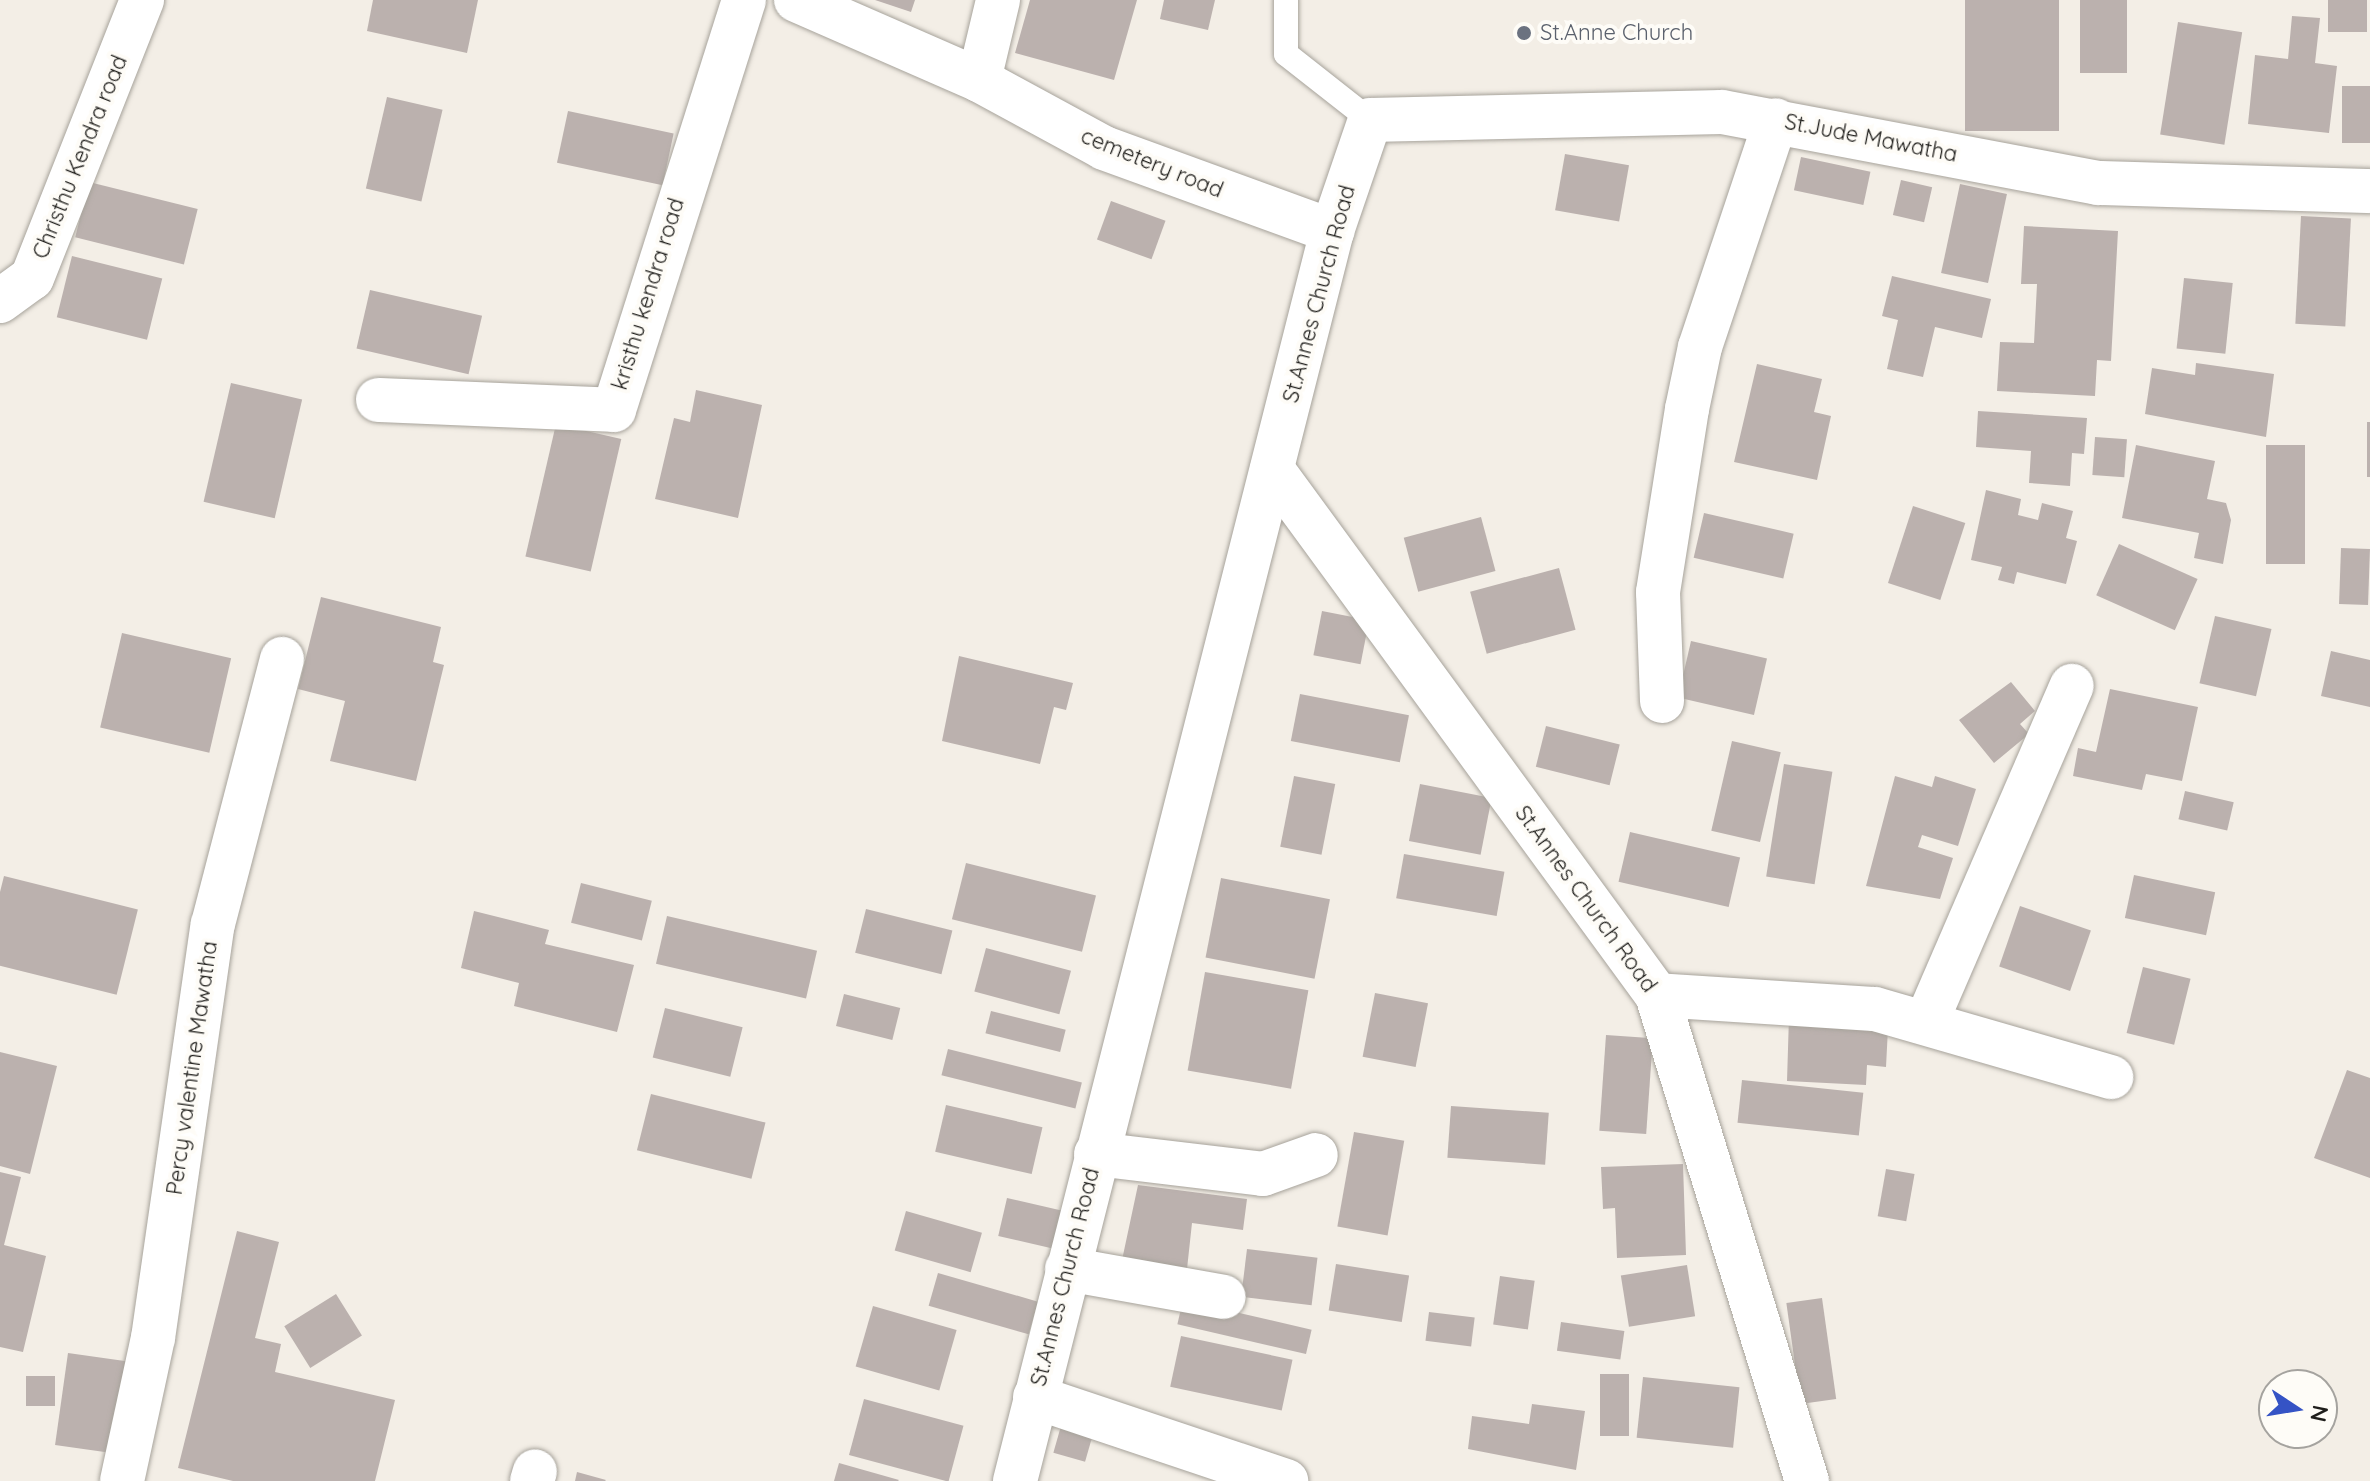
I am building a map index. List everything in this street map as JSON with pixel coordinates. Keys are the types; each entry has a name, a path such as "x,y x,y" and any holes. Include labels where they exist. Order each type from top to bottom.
{"street":[{"name":"Christhu Kendra road","path":"0,301 32,278 142,0"},
{"name":"kristhu kendra road","path":"378,400 614,410 744,0"},
{"path":"796,0 979,80 998,0"},
{"name":"cemetery road","path":"979,80 1104,148 1332,231"},
{"name":"St.Jude Mawatha","path":"1370,120 1722,112 2098,183 2370,191"},
{"name":"St.Annes Church Road","path":"1015,1481 1332,231 1370,120"},
{"path":"1662,701 1658,592 1690,393 1776,120"},
{"name":"St.Annes Church Road","path":"1272,469 1657,995 1807,1481"},
{"name":"Percy valentine Mawatha","path":"122,1481 153,1338 213,924 282,659"},
{"path":"1928,1018 2072,686"},
{"path":"1657,995 1928,1018 2111,1077"},
{"path":"1096,1154 1263,1174 1316,1155"},
{"path":"1067,1269 1224,1297"},
{"path":"1035,1397 1286,1481"}],"lane":[{"path":"1286,0 1286,54 1370,120"}],"building":[{"path":"373,0 478,0 467,53 367,31"},
{"path":"875,0 915,0 911,12"},
{"path":"1030,0 1137,0 1114,80 1015,53"},
{"path":"1164,0 1215,0 1208,30 1160,19"},
{"path":"1965,0 2059,0 2059,131 1965,131"},
{"path":"2080,0 2127,0 2127,73 2080,73"},
{"path":"2328,0 2367,0 2367,32 2328,32"},
{"path":"2292,16 2320,18 2315,63 2337,66 2329,133 2248,124 2255,55 2288,59"},
{"path":"2178,22 2242,32 2224,145 2160,135"},
{"path":"2342,86 2370,86 2370,143 2342,143"},
{"path":"387,97 443,110 421,201 366,189"},
{"path":"568,111 674,133 663,185 557,163"},
{"path":"1565,154 1629,165 1619,221 1555,210"},
{"path":"1801,157 1870,172 1863,205 1794,190"},
{"path":"1901,180 1932,187 1924,222 1893,215"},
{"path":"89,182 198,209 184,264 75,237"},
{"path":"1960,184 2007,194 1988,283 1941,273"},
{"path":"1111,201 1166,221 1151,259 1097,240"},
{"path":"2301,216 2351,219 2345,326 2295,324"},
{"path":"2024,226 2118,231 2111,361 2097,360 2095,396 1997,391 2000,342 2034,343 2037,284 2021,284"},
{"path":"72,256 162,278 147,340 57,317"},
{"path":"1892,276 1991,299 1982,338 1935,327 1923,377 1887,369 1898,320 1882,316"},
{"path":"2184,278 2233,283 2225,354 2177,349"},
{"path":"370,290 482,316 469,374 357,348"},
{"path":"2196,363 2274,374 2266,437 2145,414 2152,368 2195,375"},
{"path":"1757,364 1822,379 1814,412 1831,416 1817,480 1734,462"},
{"path":"231,383 302,399 275,518 204,502"},
{"path":"696,390 762,405 738,518 655,499 674,418 690,422"},
{"path":"1978,411 2087,418 2084,454 2072,453 2070,486 2029,483 2031,451 1976,447"},
{"path":"2367,422 2370,422 2370,477 2367,477"},
{"path":"556,424 621,439 591,572 525,557"},
{"path":"2095,437 2127,439 2124,477 2092,475"},
{"path":"2136,445 2215,461 2207,499 2226,503 2231,520 2223,564 2194,558 2199,533 2122,518"},
{"path":"2266,445 2305,445 2305,564 2266,564"},
{"path":"1986,490 2021,499 2018,515 2038,520 2042,503 2073,511 2066,538 2077,541 2066,584 2017,572 2014,584 1998,580 2002,567 1971,560"},
{"path":"1913,506 1965,523 1940,600 1888,583"},
{"path":"1704,513 1794,534 1783,579 1694,558"},
{"path":"1481,517 1495,571 1418,592 1404,538"},
{"path":"2119,544 2198,579 2175,630 2096,595"},
{"path":"2341,548 2370,549 2368,605 2339,604"},
{"path":"1559,568 1576,630 1487,654 1470,592"},
{"path":"321,597 441,627 433,662 444,665 416,781 330,761 345,701 298,689"},
{"path":"1322,611 1369,620 1361,664 1313,655"},
{"path":"2215,616 2272,629 2256,696 2199,683"},
{"path":"122,633 231,658 209,753 100,728"},
{"path":"1691,641 1767,659 1754,715 1678,698"},
{"path":"2331,651 2370,660 2370,707 2321,696"},
{"path":"959,656 1073,683 1066,710 1054,707 1040,764 942,741"},
{"path":"2011,682 2035,711 2020,724 2029,734 1994,763 1959,720"},
{"path":"2110,689 2198,707 2182,781 2146,774 2142,790 2073,776 2078,748 2096,752"},
{"path":"1300,694 1409,715 1400,762 1291,741"},
{"path":"1546,726 1620,744 1610,785 1536,767"},
{"path":"1732,741 1781,752 1760,842 1711,831"},
{"path":"1784,764 1832,772 1815,884 1766,877"},
{"path":"1294,776 1335,784 1321,855 1280,847"},
{"path":"1895,776 1932,787 1935,776 1976,789 1958,846 1922,835 1918,847 1953,858 1940,899 1866,886"},
{"path":"1420,784 1492,798 1481,855 1409,841"},
{"path":"2185,791 2234,802 2227,831 2178,819"},
{"path":"1630,832 1740,857 1729,907 1619,882"},
{"path":"1404,854 1504,872 1497,916 1396,898"},
{"path":"966,863 1096,895 1082,952 952,919"},
{"path":"2134,875 2215,892 2206,935 2125,918"},
{"path":"4,876 138,909 117,995 0,966 0,892"},
{"path":"1221,878 1330,899 1315,979 1206,958"},
{"path":"581,883 652,901 642,940 571,923"},
{"path":"2020,906 2091,930 2070,991 1999,967"},
{"path":"866,909 952,931 941,974 855,953"},
{"path":"474,911 549,930 545,944 634,965 617,1032 514,1006 519,983 461,968"},
{"path":"667,916 817,951 806,998 656,964"},
{"path":"986,948 1071,971 1059,1014 974,991"},
{"path":"2143,967 2191,979 2174,1045 2127,1033"},
{"path":"1205,972 1308,990 1291,1089 1188,1070"},
{"path":"1375,993 1428,1003 1416,1067 1363,1057"},
{"path":"844,994 900,1008 892,1040 836,1026"},
{"path":"665,1008 743,1027 730,1077 653,1057"},
{"path":"991,1011 1066,1030 1060,1052 985,1033"},
{"path":"1789,1016 1888,1028 1886,1067 1867,1065 1866,1085 1787,1081"},
{"path":"1606,1035 1653,1038 1646,1134 1599,1131"},
{"path":"948,1049 1082,1082 1075,1109 941,1075"},
{"path":"0,1052 57,1066 30,1174 0,1166"},
{"path":"2347,1070 2370,1078 2370,1178 2314,1158"},
{"path":"1742,1080 1863,1093 1859,1136 1738,1123"},
{"path":"651,1094 765,1123 751,1179 637,1150"},
{"path":"946,1105 1042,1127 1032,1174 935,1152"},
{"path":"1451,1106 1549,1113 1545,1165 1447,1158"},
{"path":"1354,1132 1404,1141 1388,1235 1337,1227"},
{"path":"1683,1164 1686,1255 1617,1258 1615,1208 1603,1209 1601,1167"},
{"path":"1886,1169 1915,1174 1906,1221 1878,1216"},
{"path":"0,1172 21,1177 4,1245 46,1256 23,1352 0,1347"},
{"path":"1138,1185 1247,1199 1243,1230 1192,1223 1187,1269 1122,1260"},
{"path":"1007,1198 1063,1211 1054,1249 998,1236"},
{"path":"906,1211 982,1233 971,1272 895,1250"},
{"path":"237,1231 279,1242 255,1338 281,1344 275,1372 395,1400 375,1481 233,1481 178,1468"},
{"path":"1247,1249 1317,1258 1312,1305 1241,1297"},
{"path":"1336,1264 1409,1276 1402,1322 1329,1310"},
{"path":"1687,1265 1695,1316 1629,1327 1621,1275"},
{"path":"938,1273 1038,1302 1029,1334 929,1306"},
{"path":"1500,1276 1535,1281 1528,1329 1493,1325"},
{"path":"336,1294 362,1336 310,1368 284,1326"},
{"path":"1822,1298 1836,1399 1801,1404 1786,1303"},
{"path":"1183,1300 1312,1330 1306,1354 1177,1324"},
{"path":"873,1306 957,1330 939,1391 856,1367"},
{"path":"1429,1312 1475,1318 1471,1346 1425,1341"},
{"path":"1561,1322 1624,1331 1620,1360 1557,1351"},
{"path":"1181,1336 1293,1360 1282,1411 1170,1387"},
{"path":"68,1353 126,1361 113,1453 55,1445"},
{"path":"1600,1374 1629,1374 1629,1436 1600,1436"},
{"path":"26,1376 55,1376 55,1406 26,1406"},
{"path":"1643,1377 1739,1387 1733,1448 1637,1438"},
{"path":"864,1399 963,1426 949,1481 849,1455"},
{"path":"1532,1404 1585,1411 1576,1470 1468,1449 1472,1416 1529,1424"},
{"path":"1063,1419 1095,1428 1085,1462 1053,1453"},
{"path":"839,1463 899,1480 834,1481"},
{"path":"577,1472 606,1480 575,1481"}],"place":[{"name":"St.Anne Church","path":"1524,33"}]}
